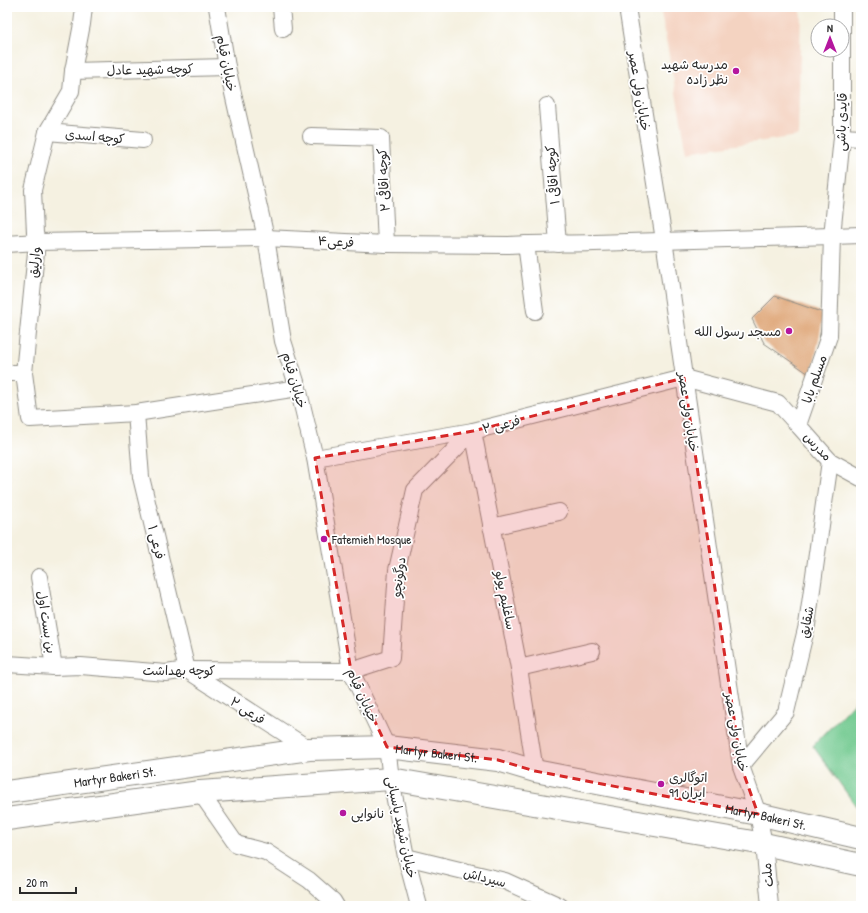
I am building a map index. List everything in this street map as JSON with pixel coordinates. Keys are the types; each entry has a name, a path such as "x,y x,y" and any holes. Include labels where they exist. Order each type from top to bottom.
{"main road":[{"name":"Martyr Bakeri St.","path":"7,792 309,749 387,747 498,760 535,771 758,814 861,838"},
{"name":"Martyr Bakeri St.","path":"7,820 200,792 391,779 764,844 861,865"}],"street":[{"name":"وارلیق","path":"84,7 82,24 72,70 71,91 47,132 33,190 35,233 37,242 24,373 30,420 136,413"},
{"name":"خیابان قیام","path":"217,7 227,67 266,238 283,341 298,388 315,458 351,671 387,747"},
{"path":"281,7 283,29"},
{"name":"خیابان ولی عصر","path":"627,7 664,240 741,766 758,814 764,844"},
{"name":"قایدی باشی","path":"832,236 842,138 842,7"},
{"name":"کوچه شهید عادل","path":"72,70 227,67"},
{"name":"کوچه اقاقی ۱","path":"547,106 558,244"},
{"name":"کوچه اسدی","path":"47,132 143,140"},
{"name":"کوچه اقاقی ۲","path":"311,136 381,138 386,244"},
{"path":"842,138 861,138"},
{"path":"832,236 861,235"},
{"name":"فرعی۴","path":"7,244 37,242 266,238 386,244 509,245 832,236"},
{"name":"مسلم بابا","path":"684,378 778,403 798,425 829,336 832,236"},
{"path":"526,244 535,311"},
{"path":"7,373 24,373"},
{"name":"فرعی ۲","path":"315,458 473,431 684,378"},
{"path":"136,413 298,388"},
{"name":"فرعی ۱","path":"136,413 141,477 187,670"},
{"name":"مدرس","path":"798,425 830,460 861,478"},
{"name":"ساغلیم یولو","path":"473,431 519,668 535,771"},
{"name":"دوگونچو","path":"351,671 391,658 397,570 415,490 473,431"},
{"name":"شقایق","path":"741,766 786,712 807,625 830,460"},
{"path":"491,526 559,512"},
{"name":"بن بست اول","path":"40,577 54,667"},
{"path":"519,668 592,651"},
{"name":"کوچه بهداشت","path":"7,664 54,667 82,666 166,673 187,670 351,671"},
{"name":"فرعی ۲","path":"187,670 309,749"},
{"name":"خیابان شهید پاسبانی","path":"387,747 391,779 406,857 419,906"},
{"path":"200,792 236,844 266,852 310,880 333,901 336,906"},
{"name":"ملت","path":"764,844 770,906"},
{"name":"سیرداش","path":"406,857 505,881 560,906"}],"highlighted area":[{"path":"684,378 741,766 758,814 535,771 498,760 387,747 351,671 315,458 473,431"}],"shaded area":[{"name":"مدرسه شهید نظر زاده","path":"660,7 801,7 798,136 687,152"}],"green space":[{"path":"861,695 861,813 813,746"}],"building":[{"name":"مسجد رسول الله","path":"775,296 824,313 812,376 764,343 752,319"}],"place":[{"name":"مدرسه شهید نظر زاده","path":"736,71"},
{"name":"مسجد رسول الله","path":"789,331"},
{"name":"Fatemieh Mosque","path":"324,539"},
{"name":"اتوگالری ایران 91","path":"661,784"},
{"name":"نانوایی","path":"343,813"}]}
